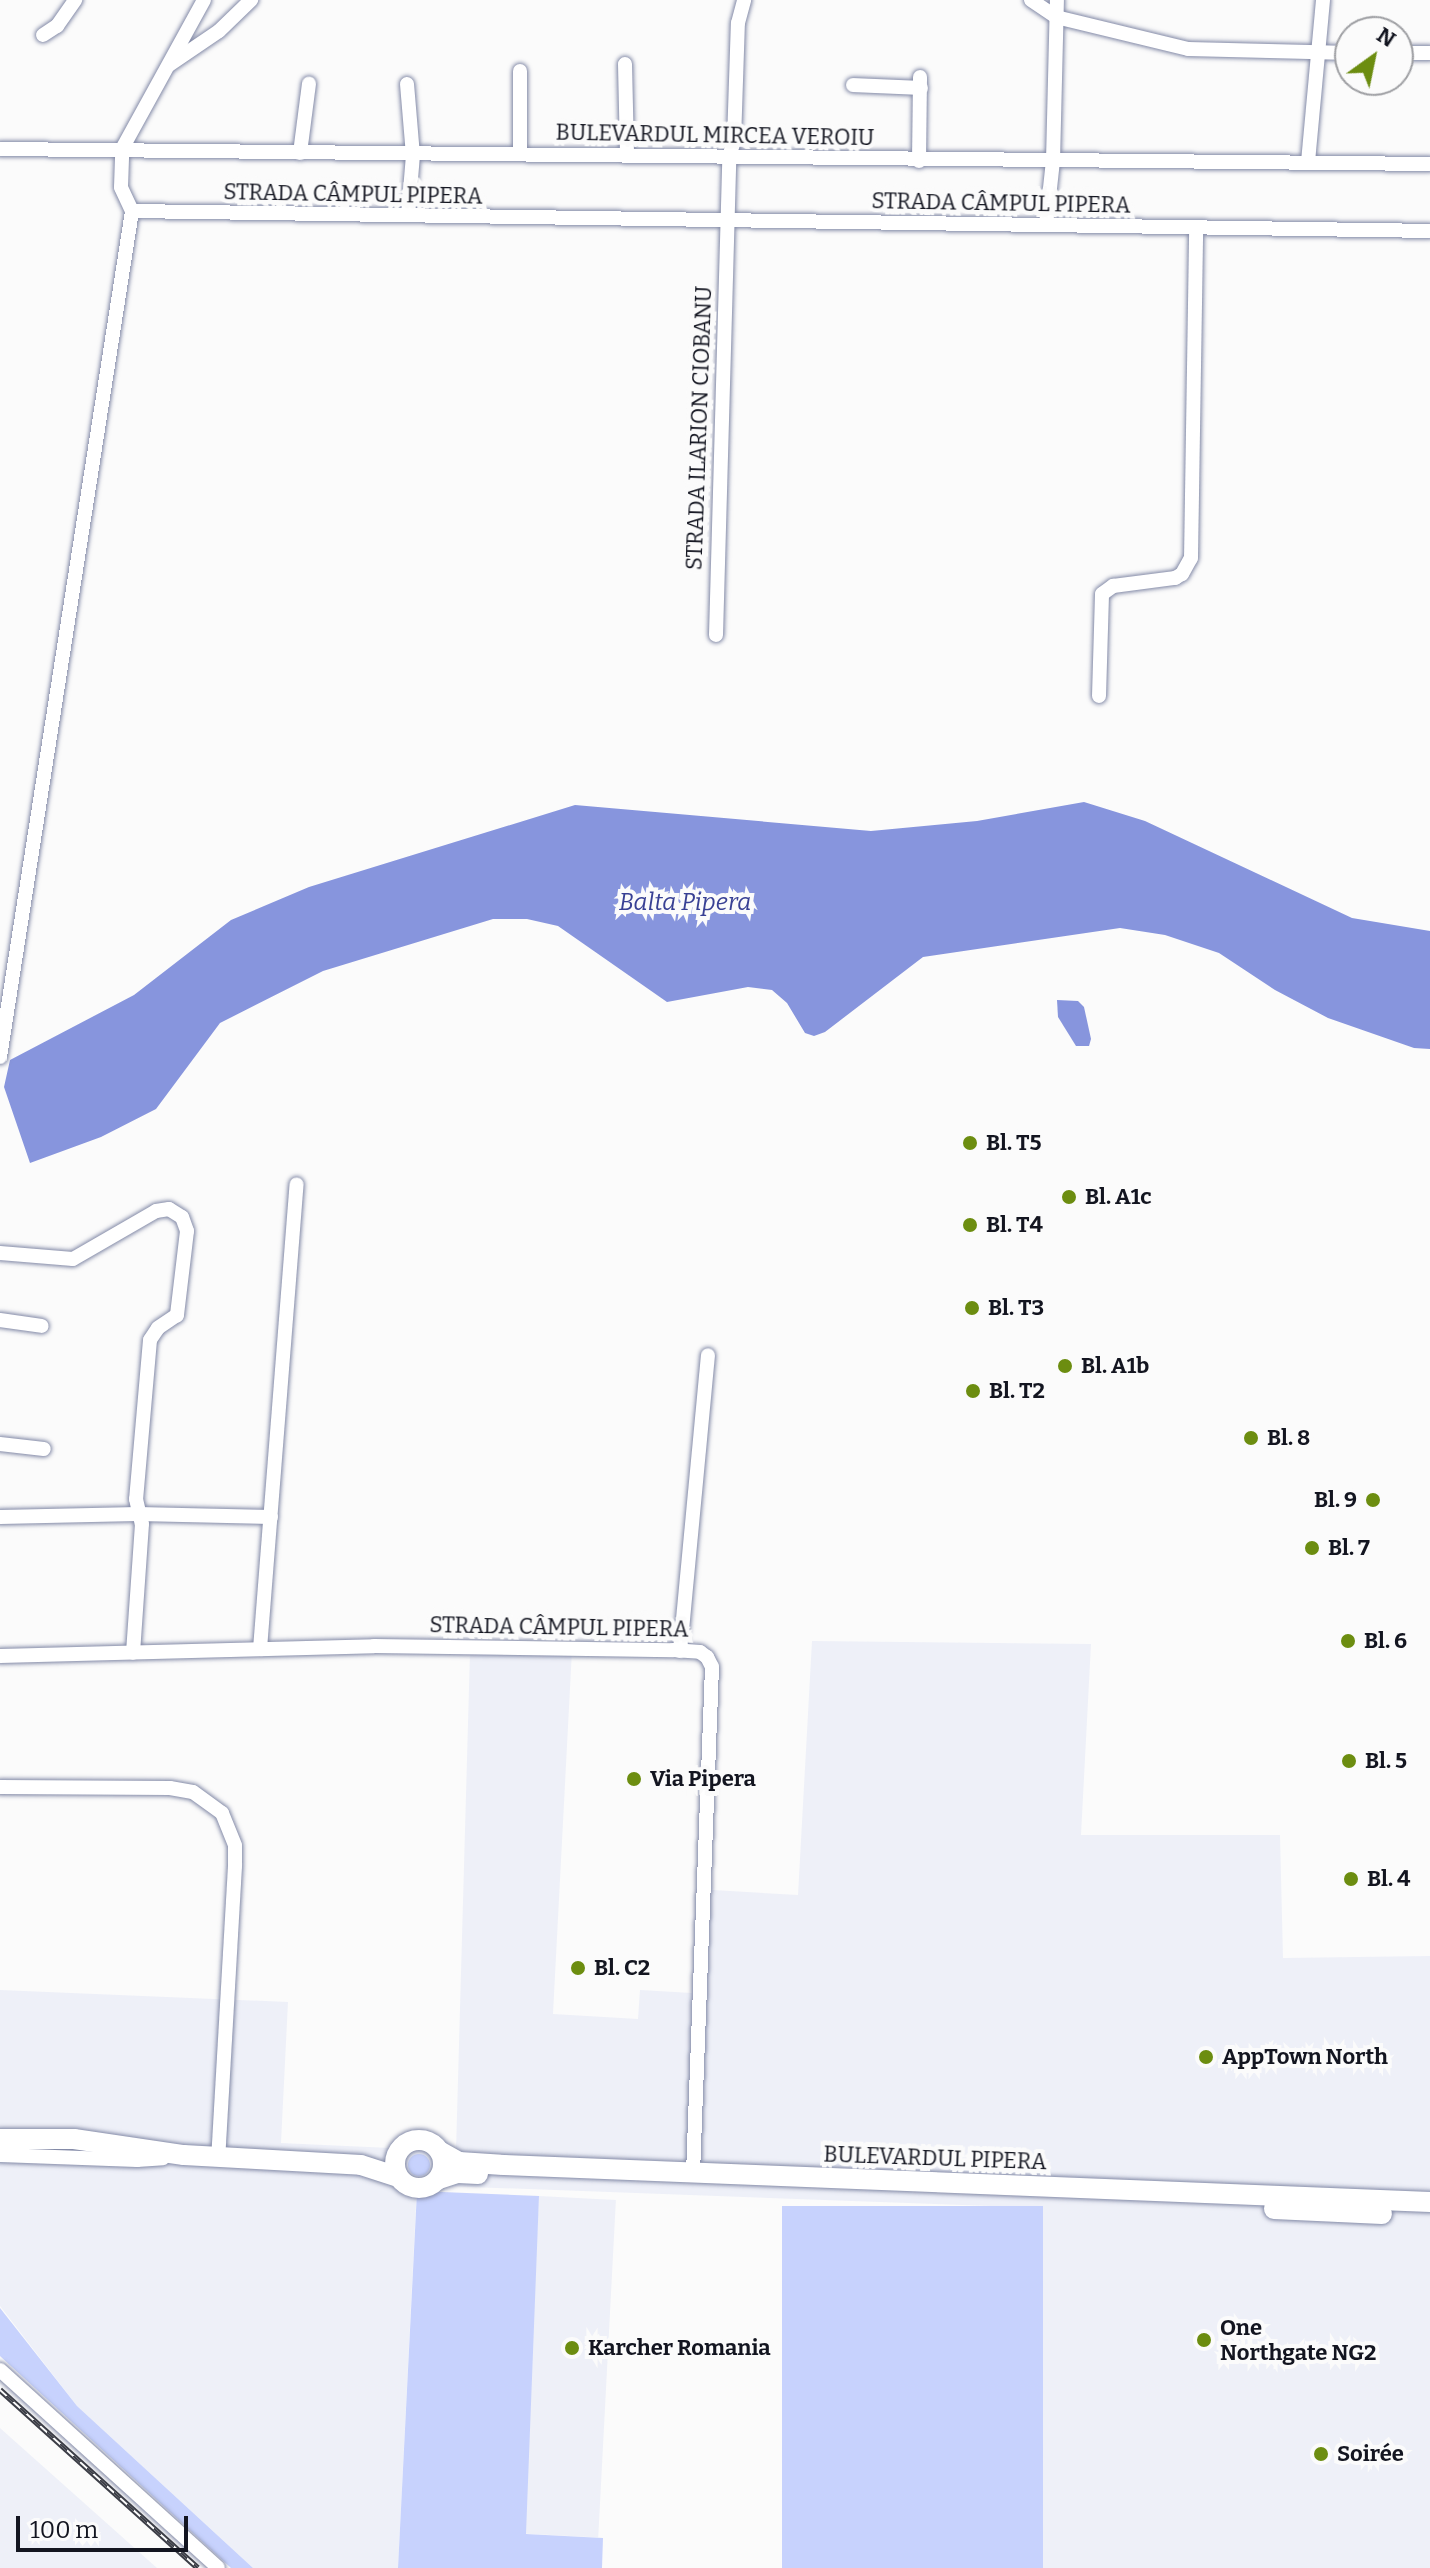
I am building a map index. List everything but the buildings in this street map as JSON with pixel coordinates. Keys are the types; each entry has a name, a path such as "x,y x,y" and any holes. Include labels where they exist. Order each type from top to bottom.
{"main road":[{"path":"0,2139 106,2142 218,2158 397,2166"},
{"path":"417,2140 431,2143 441,2152 444,2166 439,2179 422,2189 408,2186 397,2166 404,2145 417,2140"},
{"name":"BULEVARDUL PIPERA","path":"441,2152 459,2162 1430,2202"},
{"name":"BULEVARDUL PIPERA","path":"439,2179 458,2173 1430,2215"}],"street":[{"path":"43,35 57,26 75,0"},
{"path":"0,1057 132,211 121,187 122,149 204,0"},
{"path":"165,68 219,31 251,0"},
{"name":"STRADA ILARION CIOBANU","path":"716,635 729,157 734,141 738,23 744,0"},
{"path":"1031,0 1056,17 1188,49 1334,53"},
{"path":"1046,225 1053,161 1057,0"},
{"path":"1308,162 1323,0"},
{"path":"625,64 627,154"},
{"path":"520,71 520,154"},
{"path":"853,85 920,82 919,161"},
{"path":"300,153 309,84"},
{"path":"407,84 413,155 408,215"},
{"name":"BULEVARDUL MIRCEA VEROIU","path":"0,149 1430,164"},
{"name":"STRADA CÂMPUL PIPERA","path":"132,211 1430,231"},
{"path":"1099,696 1102,594 1113,586 1175,578 1182,574 1191,558 1196,227"},
{"path":"260,1649 297,1184"},
{"path":"0,1253 73,1259 156,1211 169,1209 182,1217 187,1231 177,1315 158,1328 150,1340 136,1499 142,1524 133,1653"},
{"path":"0,1320 42,1326"},
{"path":"680,1651 708,1355"},
{"path":"0,1444 44,1449"},
{"path":"0,1517 138,1514 271,1517"},
{"name":"STRADA CÂMPUL PIPERA","path":"0,1656 374,1646 700,1652 712,1667 693,2172"},
{"path":"0,1787 170,1788 193,1792 222,1813 235,1846 235,1866 218,2158"},
{"path":"0,2155 137,2160 184,2155"},
{"path":"0,2370 218,2568"}],"shaded area":[{"path":"812,1641 1091,1644 1081,1835 1280,1835 1283,1958 1430,1956 1430,2568 1029,2568 1043,2208 417,2185 398,2568 253,2568 77,2406 0,2306 0,1990 288,2002 281,2143 456,2151 470,1652 572,1650 553,2014 638,2019 640,1990 692,1993 696,1889 798,1895"},
{"path":"419,2154 430,2165 419,2176 408,2165"},
{"path":"417,2191 539,2196 526,2534 603,2538 602,2568 398,2568"},
{"path":"539,2196 616,2200 598,2538 521,2534"},
{"path":"782,2206 1043,2206 1043,2568 782,2568"},
{"path":"0,2308 77,2406 253,2568 231,2568 0,2356"},
{"path":"0,2428 157,2568 0,2568"}],"water":[{"name":"Balta Pipera","path":"1084,802 1145,821 1352,918 1430,931 1430,1049 1414,1048 1328,1018 1275,990 1219,953 1165,935 1120,928 923,957 825,1032 814,1036 805,1033 787,1003 772,990 748,987 667,1002 558,926 527,919 493,919 323,971 220,1023 156,1109 101,1137 30,1163 4,1087 10,1060 134,995 231,920 309,887 575,805 871,831 977,821"},
{"path":"1057,1000 1078,1001 1084,1007 1091,1039 1089,1046 1076,1046 1058,1017"}],"railway":[{"path":"0,2390 198,2568"}],"place":[{"name":"Bl. T5","path":"970,1143"},
{"name":"Bl. A1c","path":"1069,1197"},
{"name":"Bl. T4","path":"970,1225"},
{"name":"Bl. T3","path":"972,1308"},
{"name":"Bl. A1b","path":"1065,1366"},
{"name":"Bl. T2","path":"973,1391"},
{"name":"Bl. 8","path":"1251,1438"},
{"name":"Bl. 9","path":"1373,1500"},
{"name":"Bl. 7","path":"1312,1548"},
{"name":"Bl. 6","path":"1348,1641"},
{"name":"Bl. 5","path":"1349,1761"},
{"name":"Via Pipera","path":"634,1779"},
{"name":"Bl. 4","path":"1351,1879"},
{"name":"Bl. C2","path":"578,1968"},
{"name":"AppTown North","path":"1206,2057"},
{"name":"One Northgate NG2","path":"1204,2340"},
{"name":"Karcher Romania","path":"572,2348"},
{"name":"Soirée","path":"1321,2454"}]}
